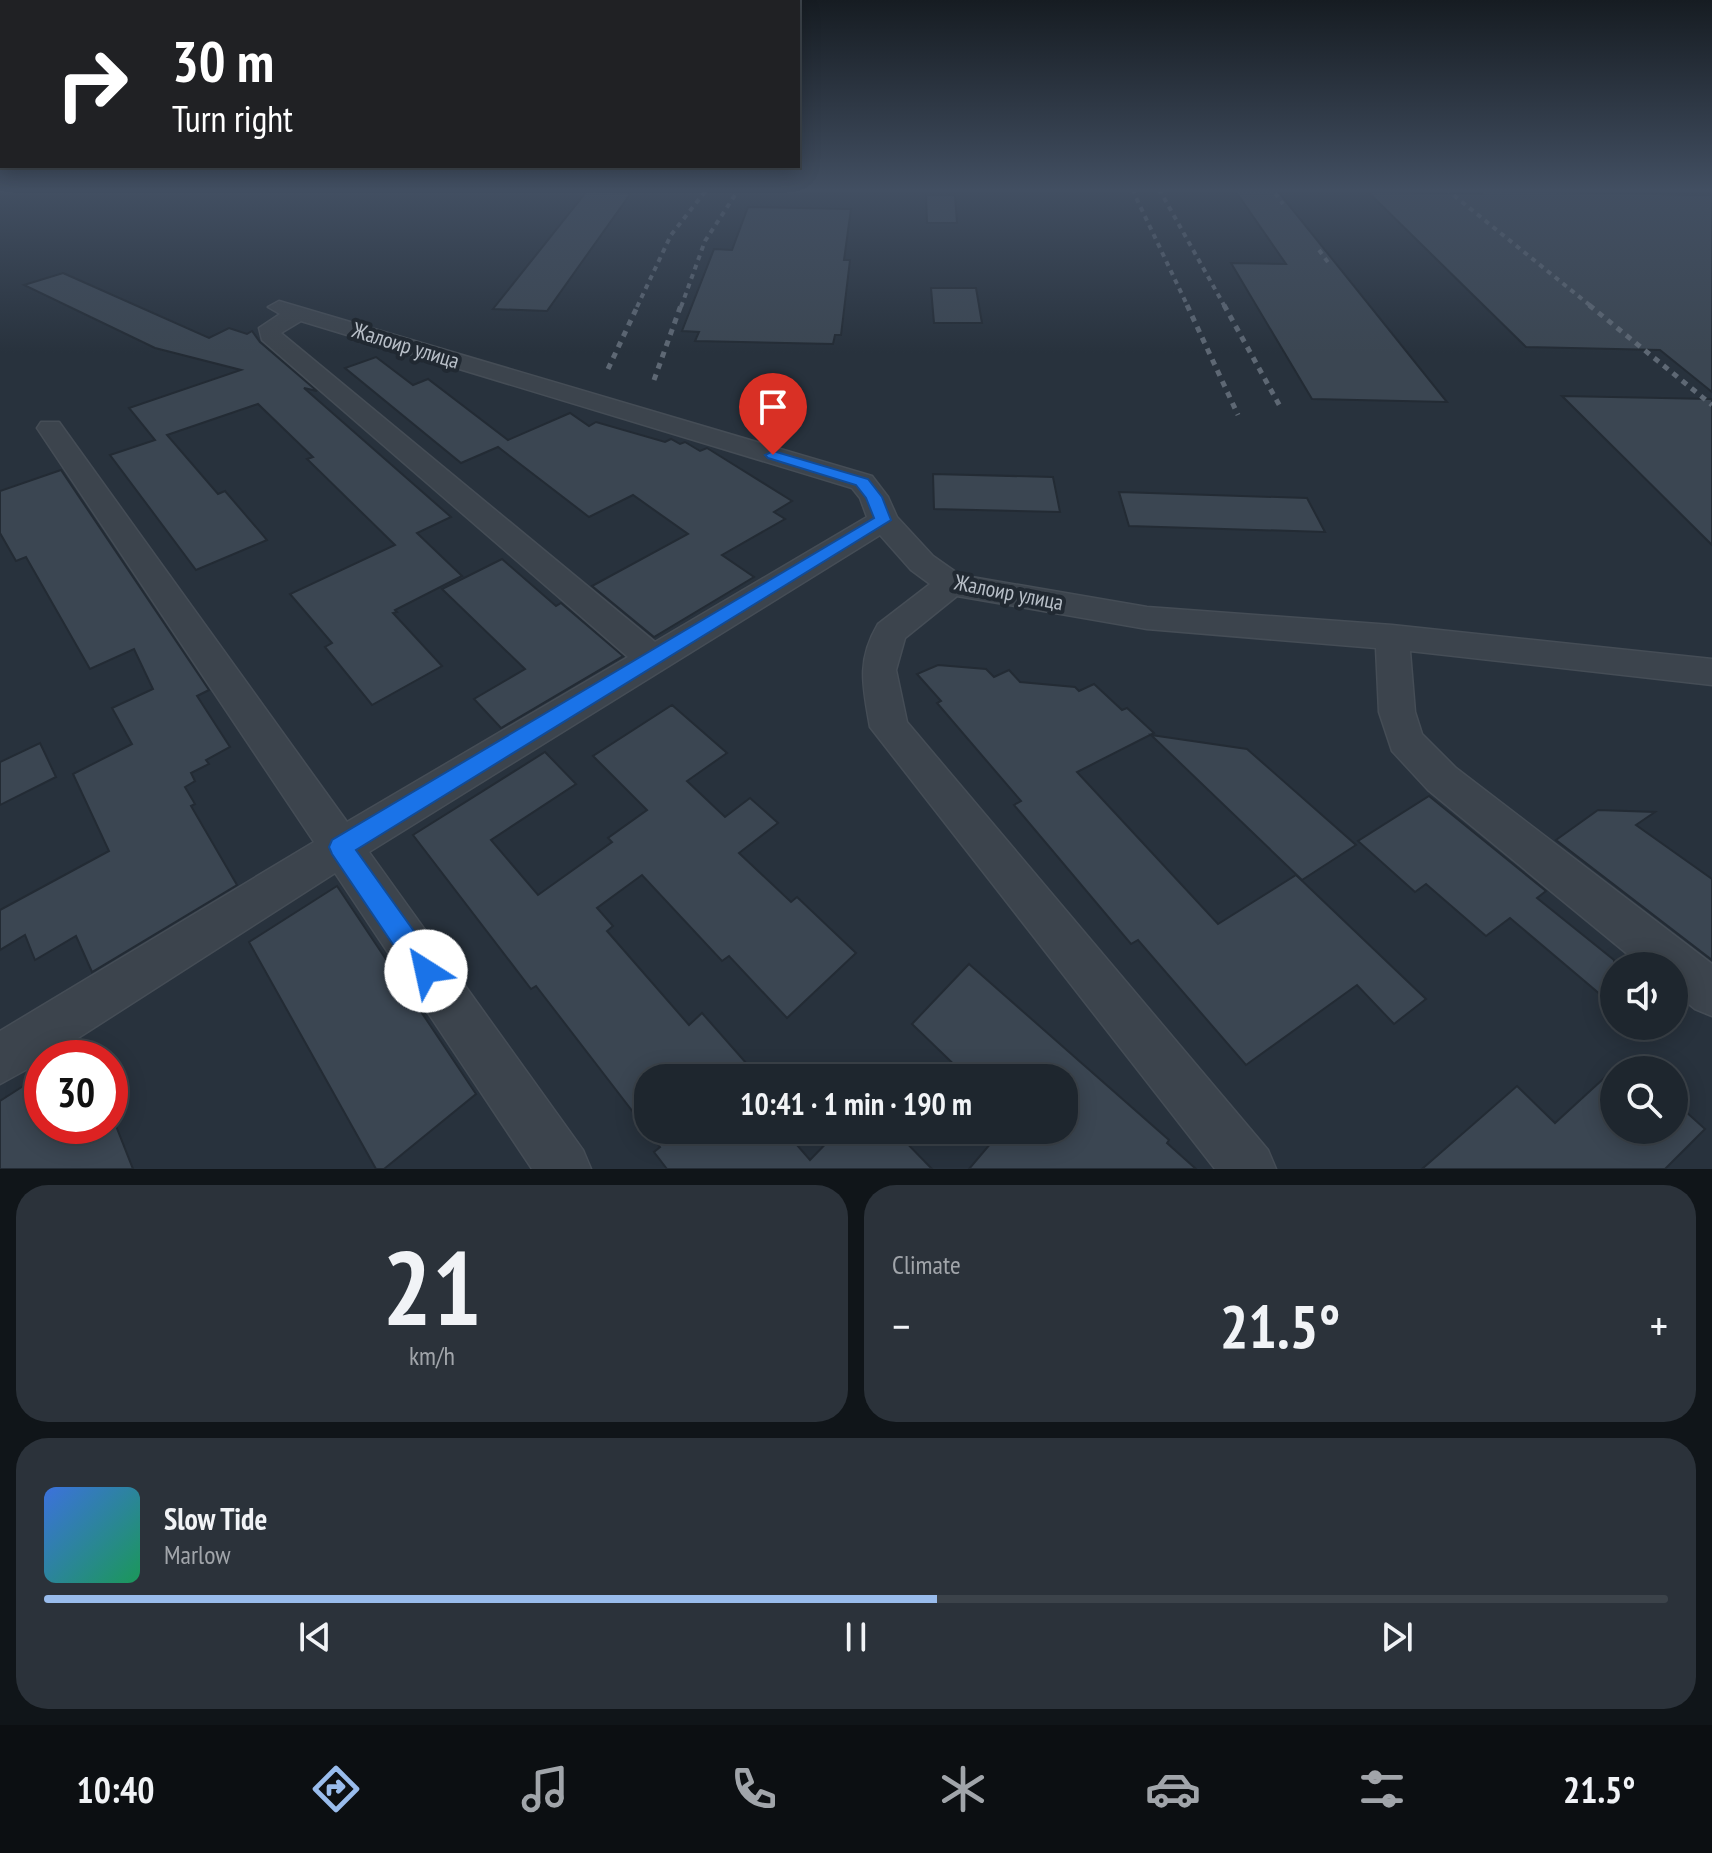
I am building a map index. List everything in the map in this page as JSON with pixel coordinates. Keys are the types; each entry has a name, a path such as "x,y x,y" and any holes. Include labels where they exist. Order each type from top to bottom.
{"street":[{"name":"Жалоир улица","path":"654,660 270,335 270,328 289,310 862,482 874,497 883,520 922,563 951,584 1147,618 1392,637 1712,672"},
{"path":"50,428 564,1169"},
{"path":"0,1059 341,847 883,520"},
{"path":"951,584 890,632 878,670 889,727 1249,1169"},
{"path":"1392,637 1397,712 1405,741 1442,779 1712,993"}],"building":[{"path":"545,244 595,244 547,311 493,309"},
{"path":"734,244 846,244 844,260 850,260 841,335 835,335 833,344 695,341 699,332 682,331 714,249 732,250"},
{"path":"1272,244 1320,244 1447,402 1312,399 1231,263 1286,264"},
{"path":"1421,244 1712,244 1712,392 1660,350 1526,347"},
{"path":"63,273 209,338 229,328 247,334 252,331 260,342 317,391 304,388 451,517 417,533 462,576 393,613 442,666 372,705 325,647 332,643 290,594 395,545 307,459 313,457 258,404 167,435 218,494 225,491 267,540 196,570 110,455 155,440 129,408 241,370 155,348 24,285"},
{"path":"931,288 976,288 982,323 934,323"},
{"path":"376,357 413,385 428,379 508,440 570,413 589,426 596,422 665,442 671,439 680,444 685,442 700,451 707,448 792,501 774,512 785,519 722,555 754,577 654,637 592,586 688,534 633,495 589,517 498,447 461,463 345,368"},
{"path":"1562,396 1712,399 1712,545"},
{"path":"61,470 209,690 197,696 230,747 206,760 209,764 191,773 195,781 185,787 195,804 191,806 237,885 92,972 76,936 35,960 25,935 0,950 0,910 109,851 73,774 132,744 112,708 153,689 134,649 90,669 26,557 16,561 0,533 0,491"},
{"path":"933,474 1053,477 1060,512 934,509"},
{"path":"1119,492 1307,498 1325,532 1129,526"},
{"path":"502,559 556,606 561,603 623,656 501,728 474,699 525,669 442,589"},
{"path":"938,665 986,669 994,677 1009,670 1020,682 1075,687 1079,691 1094,684 1122,710 1127,708 1154,733 1077,772 1218,924 1296,875 1426,999 1394,1024 1357,985 1246,1065 1138,940 1131,944 1014,805 1021,801 937,703 941,701 917,674"},
{"path":"672,705 727,753 687,781 725,817 750,798 778,823 739,853 791,902 797,897 856,953 787,1018 729,956 722,961 642,875 597,908 613,926 607,931 689,1025 702,1013 747,1064 634,1064 634,1113 536,986 531,989 413,835 545,752 576,784 491,840 538,895 612,842 608,838 647,810 593,756"},
{"path":"1151,735 1247,749 1356,845 1302,880"},
{"path":"40,743 56,777 0,805 0,762"},
{"path":"1429,796 1546,891 1537,898 1604,952 1600,952 1600,994 1510,918 1486,936 1426,884 1415,892 1358,841"},
{"path":"1598,810 1655,812 1636,825 1712,879 1712,960 1556,840"},
{"path":"337,886 476,1094 384,1169 376,1169 249,942"},
{"path":"969,964 1169,1140 1167,1143 1196,1169 969,1169 990,1144 1078,1144 1078,1064 953,1064 912,1024"},
{"path":"1600,1082 1600,1144 1688,1144 1688,1114 1705,1129 1665,1169 1422,1169 1517,1086 1555,1123"},
{"path":"24,1086 24,1144 123,1144 133,1169 0,1169 0,1101"},
{"path":"658,1144 796,1144 810,1160 825,1144 908,1144 932,1169 667,1169 654,1152 660,1147"}],"railway":[{"path":"637,307 667,244"},
{"path":"681,307 704,244"},
{"path":"1158,244 1188,307"},
{"path":"1190,244 1225,307"},
{"path":"1513,244 1592,307"},
{"path":"1319,250 1330,265"},
{"path":"608,369 638,305"},
{"path":"654,380 681,305"},
{"path":"1187,305 1238,415"},
{"path":"1224,305 1282,410"},
{"path":"1589,305 1712,405"}],"route":[{"path":"426,971 341,847 883,520 874,497 862,482 773,455"}]}
